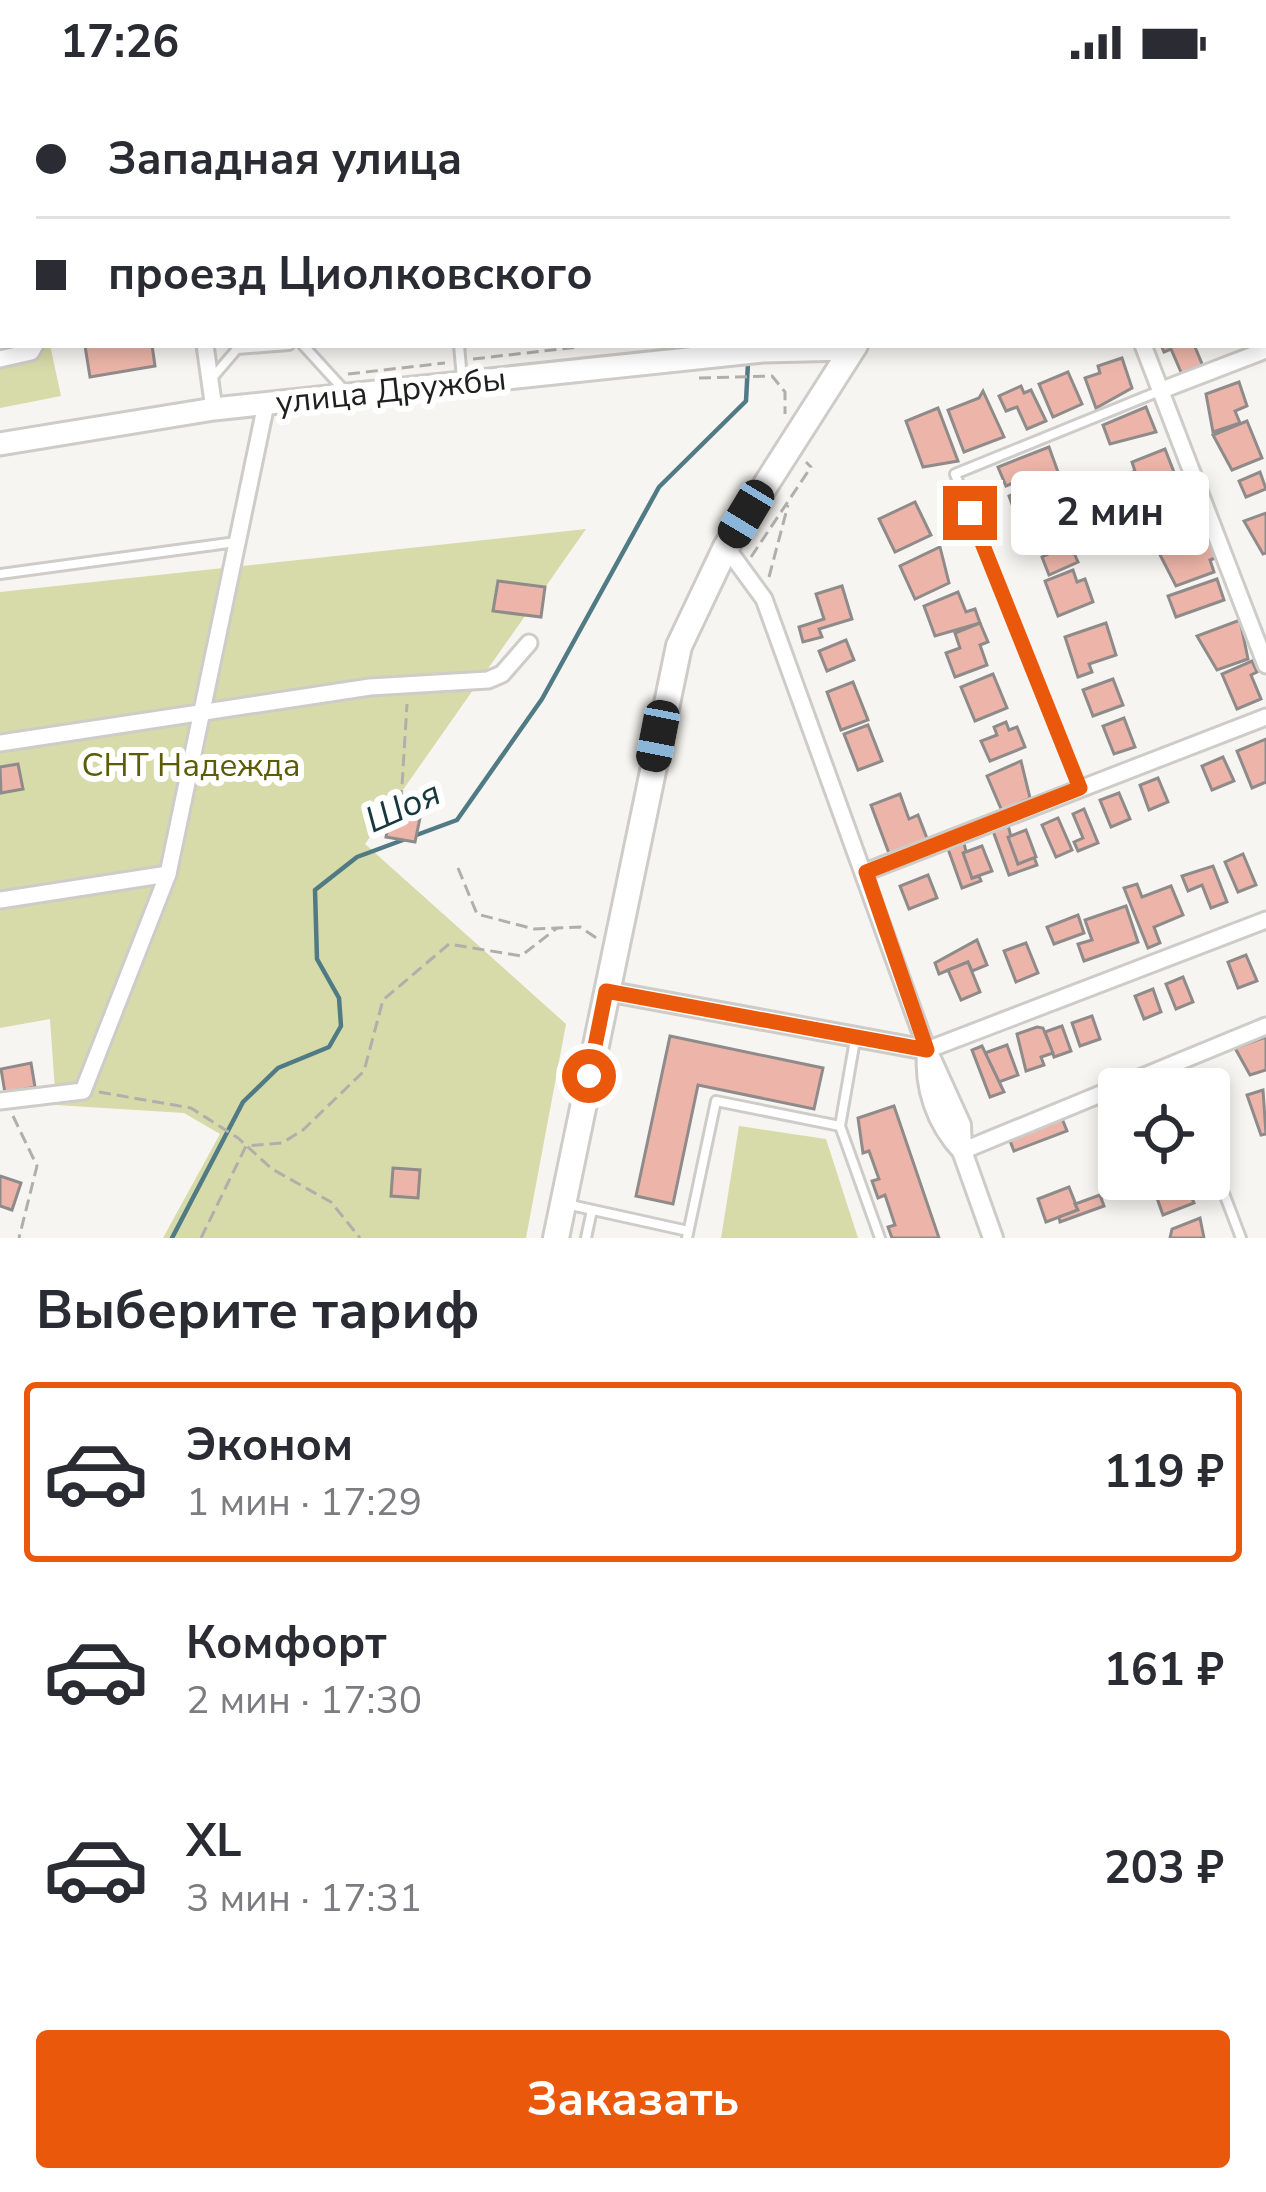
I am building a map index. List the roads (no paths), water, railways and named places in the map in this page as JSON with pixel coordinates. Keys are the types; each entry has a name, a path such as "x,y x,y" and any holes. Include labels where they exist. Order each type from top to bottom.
{"main road":[{"name":"улица Дружбы","path":"0,444 266,404 463,384 725,366 763,352 834,348"},
{"path":"556,1238 670,677 691,615 726,547 851,348"}],"street":[{"path":"0,359 33,348"},
{"path":"205,348 214,410"},
{"path":"1144,348 1266,664"},
{"path":"1162,390 1266,350"},
{"path":"7,1101 83,1091 168,874 266,404"},
{"path":"726,547 764,599 927,1050 925,1077 944,1132 962,1151 993,1238"},
{"path":"0,743 204,710 408,684 488,680 502,674 529,643"},
{"path":"866,872 1266,717"},
{"path":"0,900 168,874"},
{"path":"606,991 927,1050 1266,920"},
{"path":"962,1151 1266,1027"}],"lane":[{"path":"210,381 237,349 250,348"},
{"path":"306,348 349,395"},
{"path":"459,348 463,384"},
{"path":"1080,788 955,474 1162,390"},
{"path":"0,574 238,542"},
{"path":"856,1038 840,1126 880,1238"},
{"path":"1174,1062 1176,1068"},
{"path":"563,1203 687,1234 716,1101 840,1126"},
{"path":"1227,1200 1241,1238"},
{"path":"586,1238 592,1210"}],"waterway":[{"name":"Шоя","path":"172,1238 243,1102 278,1068 329,1047 341,1026 339,998 317,959 315,890 357,857 457,820 542,699 659,487 746,401 748,363"}],"park label":[{"name":"СНТ Надежда","path":"191,765"}]}
